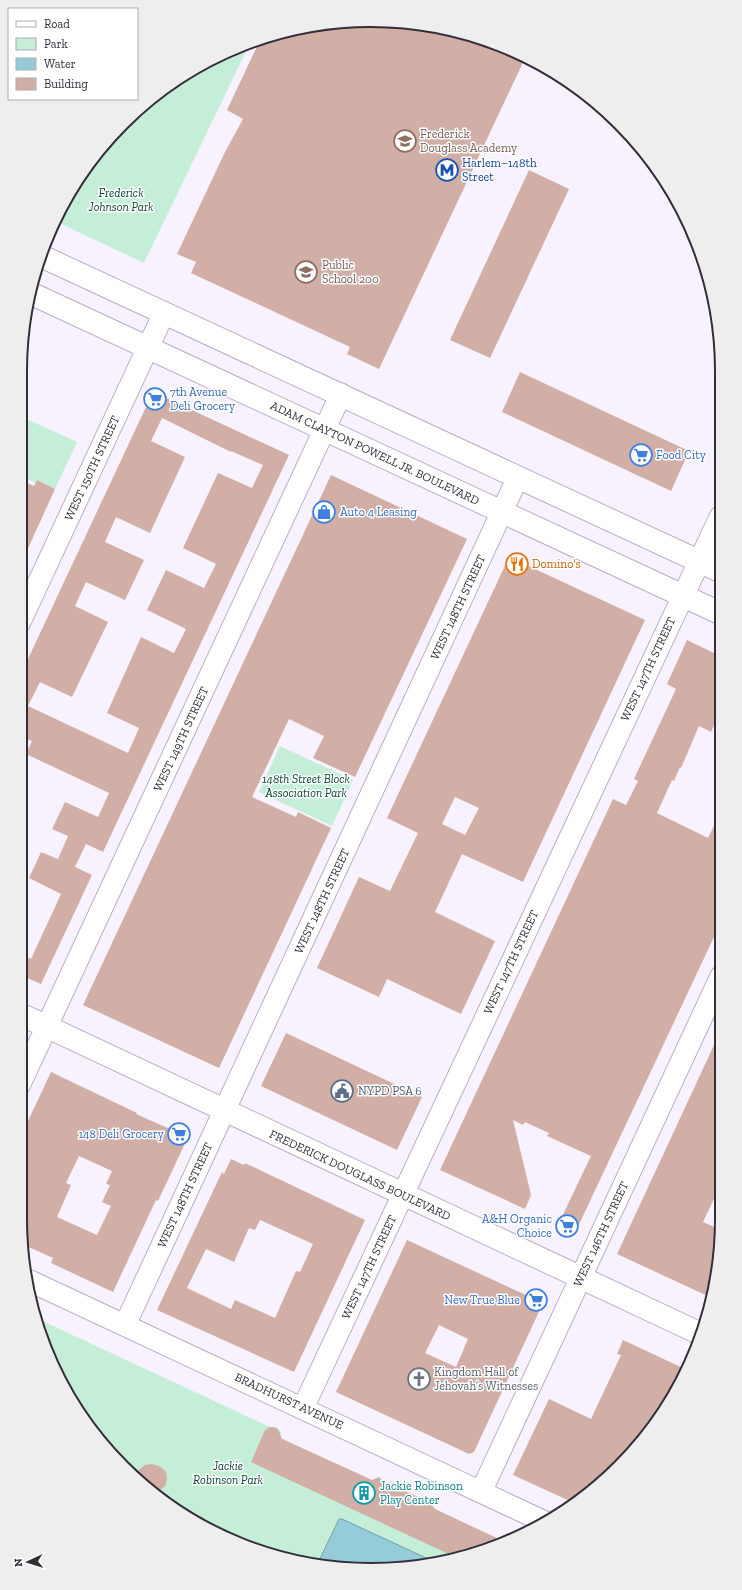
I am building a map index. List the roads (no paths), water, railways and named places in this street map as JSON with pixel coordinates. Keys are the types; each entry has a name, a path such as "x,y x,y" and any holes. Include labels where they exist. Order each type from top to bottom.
{"main road":[{"path":"46,258 715,569"},
{"name":"ADAM CLAYTON POWELL JR. BOULEVARD","path":"36,296 715,611"},
{"name":"FREDERICK DOUGLASS BOULEVARD","path":"27,1017 696,1332"}],"street":[{"name":"WEST 150TH STREET","path":"27,607 164,313"},
{"name":"WEST 149TH STREET","path":"27,1069 341,394"},
{"name":"WEST 148TH STREET","path":"125,1325 518,477"},
{"name":"WEST 147TH STREET","path":"303,1408 715,527"},
{"name":"WEST 146TH STREET","path":"481,1492 715,989"},
{"name":"BRADHURST AVENUE","path":"33,1283 539,1519"}],"water":[{"path":"339,1519 342,1519 426,1558 371,1563 320,1559"}],"place":[{"name":"Frederick Douglass Academy","path":"405,141"},
{"name":"Harlem–148th Street","path":"447,170"},
{"name":"Public School 200","path":"306,272"},
{"name":"7th Avenue Deli Grocery","path":"155,399"},
{"name":"Food City","path":"641,455"},
{"name":"Auto 4 Leasing","path":"324,512"},
{"name":"Domino's","path":"517,564"},
{"name":"NYPD PSA 6","path":"342,1091"},
{"name":"148 Deli Grocery","path":"179,1134"},
{"name":"A&H Organic Choice","path":"567,1226"},
{"name":"New True Blue","path":"536,1300"},
{"name":"Kingdom Hall of Jehovah’s Witnesses","path":"419,1379"},
{"name":"Jackie Robinson Play Center","path":"364,1493"}],"park label":[{"name":"Frederick Johnson Park","path":"121,200"},
{"name":"148th Street Block Association Park","path":"306,786"},
{"name":"Jackie Robinson Park","path":"228,1473"}]}
